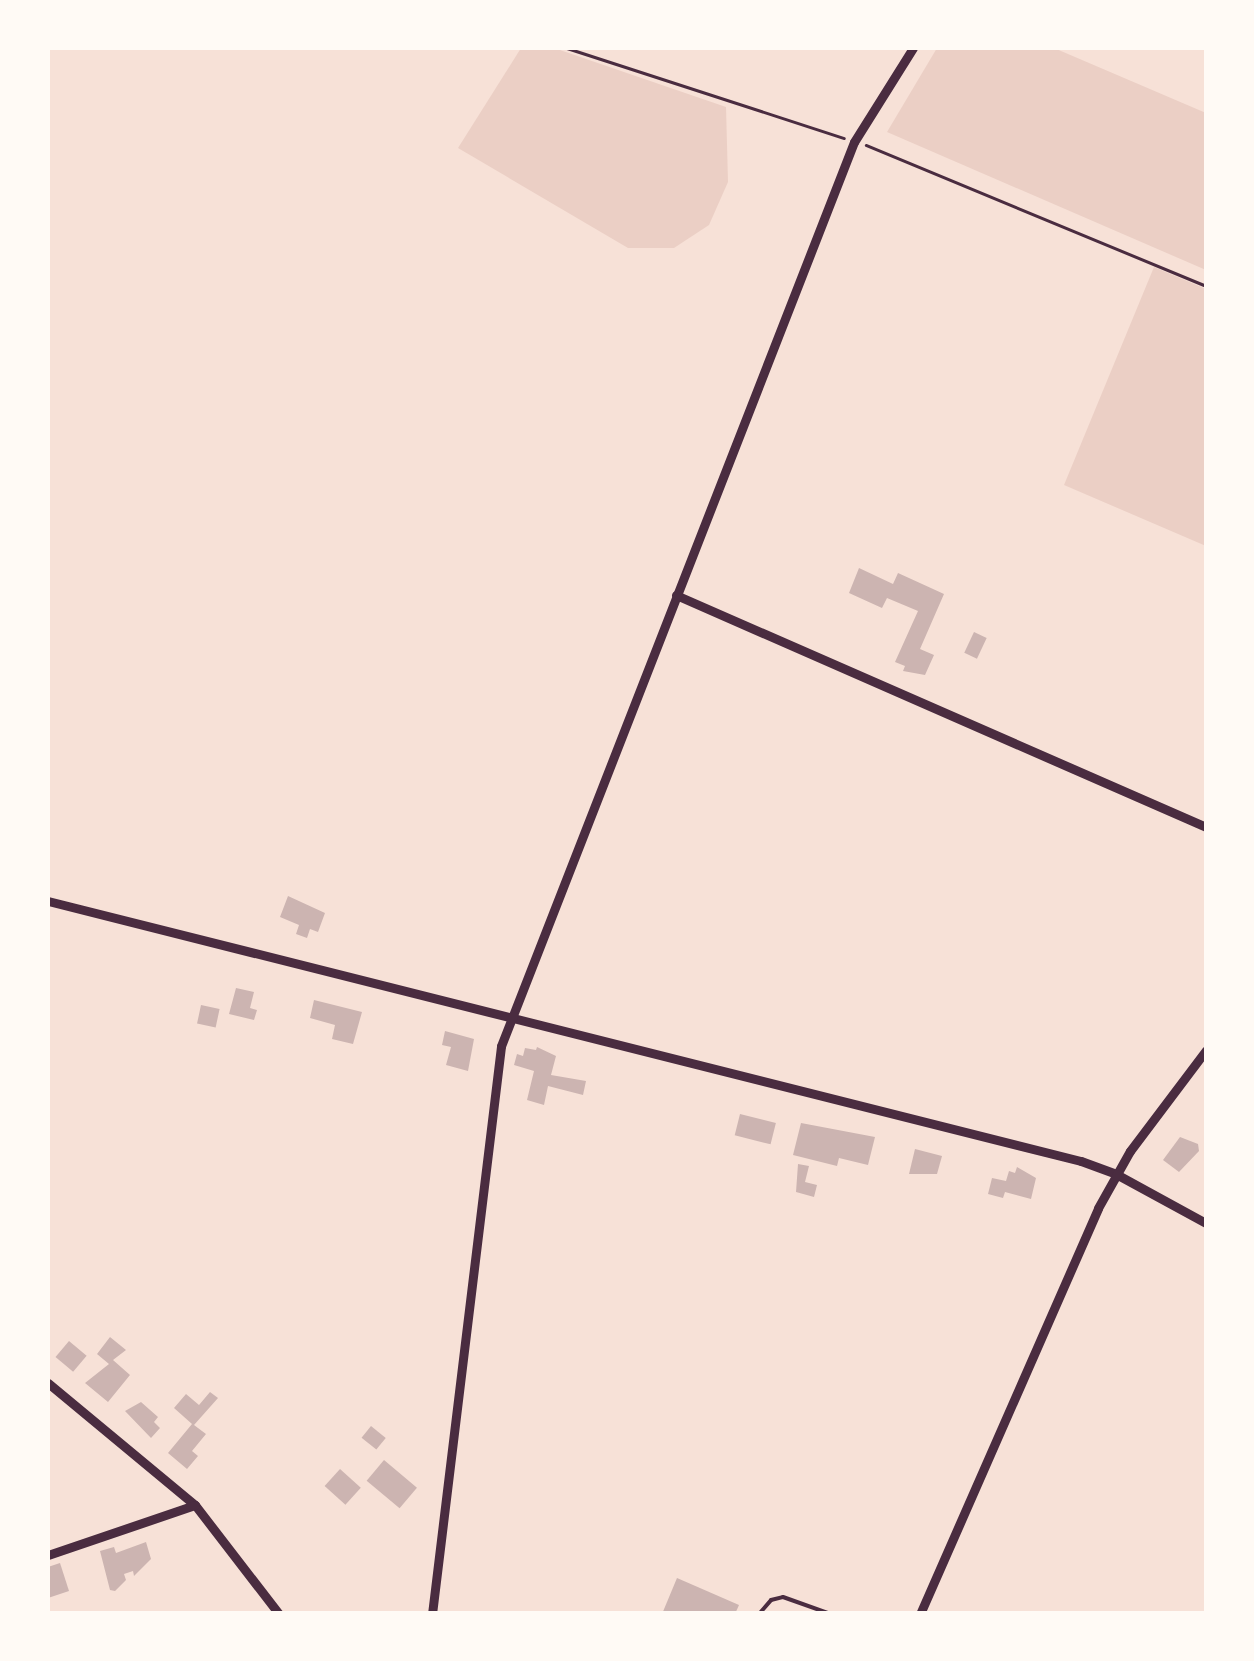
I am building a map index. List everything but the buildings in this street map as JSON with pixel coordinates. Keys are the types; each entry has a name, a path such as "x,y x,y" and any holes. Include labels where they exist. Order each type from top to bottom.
{"street":[{"path":"432,1614 501,1046 854,142 914,48"},
{"path":"676,595 1206,827"},
{"path":"48,900 1081,1161 1116,1174 1206,1223"},
{"path":"920,1614 1116,1174 1206,1050"},
{"path":"48,1383 195,1505 279,1614"},
{"path":"48,1554 195,1505"}],"lane":[{"path":"760,1614 783,1596 831,1614"}],"path":[{"path":"567,48 890,152 1206,286"}],"shaded area":[{"path":"521,48 554,48 726,107 728,182 709,225 674,248 628,248 458,148"},
{"path":"937,48 1054,48 1206,113 1206,270 887,132"},
{"path":"1154,267 1206,289 1206,546 1064,485"}]}
